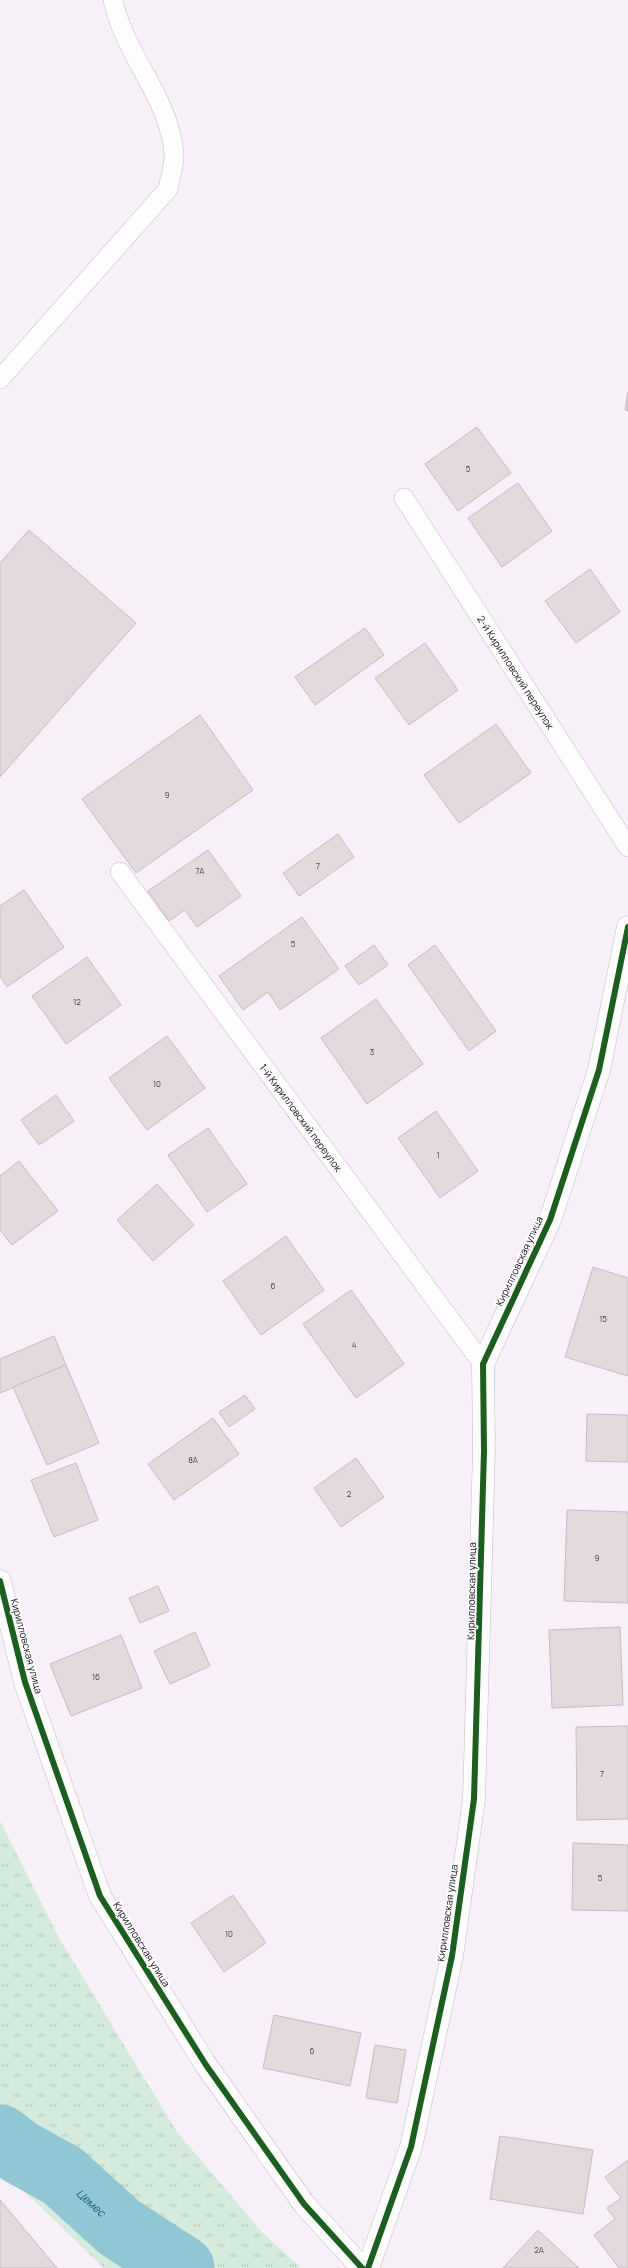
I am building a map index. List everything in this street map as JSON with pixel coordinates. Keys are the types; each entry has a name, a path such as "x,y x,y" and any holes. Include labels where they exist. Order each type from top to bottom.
{"street":[{"name":"Кирилловская улица","path":"368,2268 411,2147 452,1956 474,1798 484,1459 483,1364 552,1212 599,1070 628,927"},
{"name":"Кирилловская улица","path":"0,1581 25,1682 100,1896 206,2065 299,2198 362,2268"}],"lane":[{"path":"0,379 168,188 175,154 170,133 156,98 117,18 113,0"},
{"name":"2-й Кирилловский переулок","path":"404,498 628,847"},
{"name":"1-й Кирилловский переулок","path":"120,872 483,1364"}],"green space":[{"path":"0,1821 58,1936 177,2132 261,2231 301,2268 104,2268 5,2173 0,2171"}],"building":[{"path":"628,392 628,411 625,410"},
{"path":"477,427 511,473 458,511 425,464"},
{"path":"518,483 552,531 502,567 468,518"},
{"path":"29,530 136,623 0,777 0,563"},
{"path":"590,569 620,612 576,643 545,601"},
{"path":"365,628 384,655 315,705 295,677"},
{"path":"425,643 458,690 409,725 375,678"},
{"path":"200,715 253,790 136,873 82,799"},
{"path":"496,724 531,773 459,823 424,775"},
{"path":"338,834 354,857 299,896 283,873"},
{"path":"208,850 241,896 197,927 185,910 169,921 148,891"},
{"path":"24,890 64,947 7,987 0,976 0,906"},
{"path":"302,917 339,969 280,1010 268,992 243,1010 219,976"},
{"path":"374,945 388,965 359,985 345,966"},
{"path":"435,945 496,1031 469,1051 408,965"},
{"path":"87,957 121,1005 66,1044 32,996"},
{"path":"376,999 423,1064 367,1104 321,1038"},
{"path":"167,1036 205,1088 147,1130 109,1078"},
{"path":"56,1095 74,1121 39,1145 21,1120"},
{"path":"436,1111 478,1171 440,1198 398,1138"},
{"path":"208,1128 247,1184 207,1212 168,1155"},
{"path":"19,1161 58,1211 12,1245 0,1230 0,1176"},
{"path":"157,1184 194,1225 153,1261 117,1220"},
{"path":"286,1236 324,1290 261,1335 223,1281"},
{"path":"593,1267 628,1278 628,1376 565,1357"},
{"path":"351,1290 404,1364 356,1398 303,1324"},
{"path":"54,1336 66,1365 0,1393 0,1359"},
{"path":"66,1365 99,1443 47,1465 13,1387"},
{"path":"245,1395 255,1409 229,1427 219,1412"},
{"path":"587,1414 628,1415 628,1462 586,1461"},
{"path":"213,1418 239,1454 174,1500 148,1464"},
{"path":"356,1458 384,1497 341,1527 314,1488"},
{"path":"76,1463 98,1520 54,1537 31,1480"},
{"path":"567,1510 628,1512 628,1603 564,1601"},
{"path":"158,1586 169,1611 140,1623 129,1598"},
{"path":"620,1627 623,1705 552,1708 549,1630"},
{"path":"195,1632 210,1666 170,1684 154,1651"},
{"path":"121,1635 142,1688 71,1716 50,1664"},
{"path":"628,1726 628,1819 577,1820 576,1727"},
{"path":"573,1843 628,1845 628,1911 572,1910"},
{"path":"233,1895 266,1943 224,1972 191,1923"},
{"path":"274,2015 361,2033 350,2086 263,2068"},
{"path":"375,2045 406,2050 397,2103 366,2098"},
{"path":"500,2136 593,2150 583,2214 490,2199"},
{"path":"628,2160 628,2268 619,2268 594,2235 615,2219 607,2208 621,2198 605,2177"},
{"path":"0,2200 57,2268 0,2268"},
{"path":"538,2230 579,2268 503,2268"}],"waterway":[{"name":"Цемес","path":"0,2137 18,2151 63,2176 119,2227 182,2268"}],"cycle path":[{"path":"368,2268 411,2147 452,1956 474,1799 484,1451 483,1364 550,1220 599,1070 628,927"},
{"path":"0,1581 25,1682 100,1896 206,2065 304,2204 362,2268"}]}
